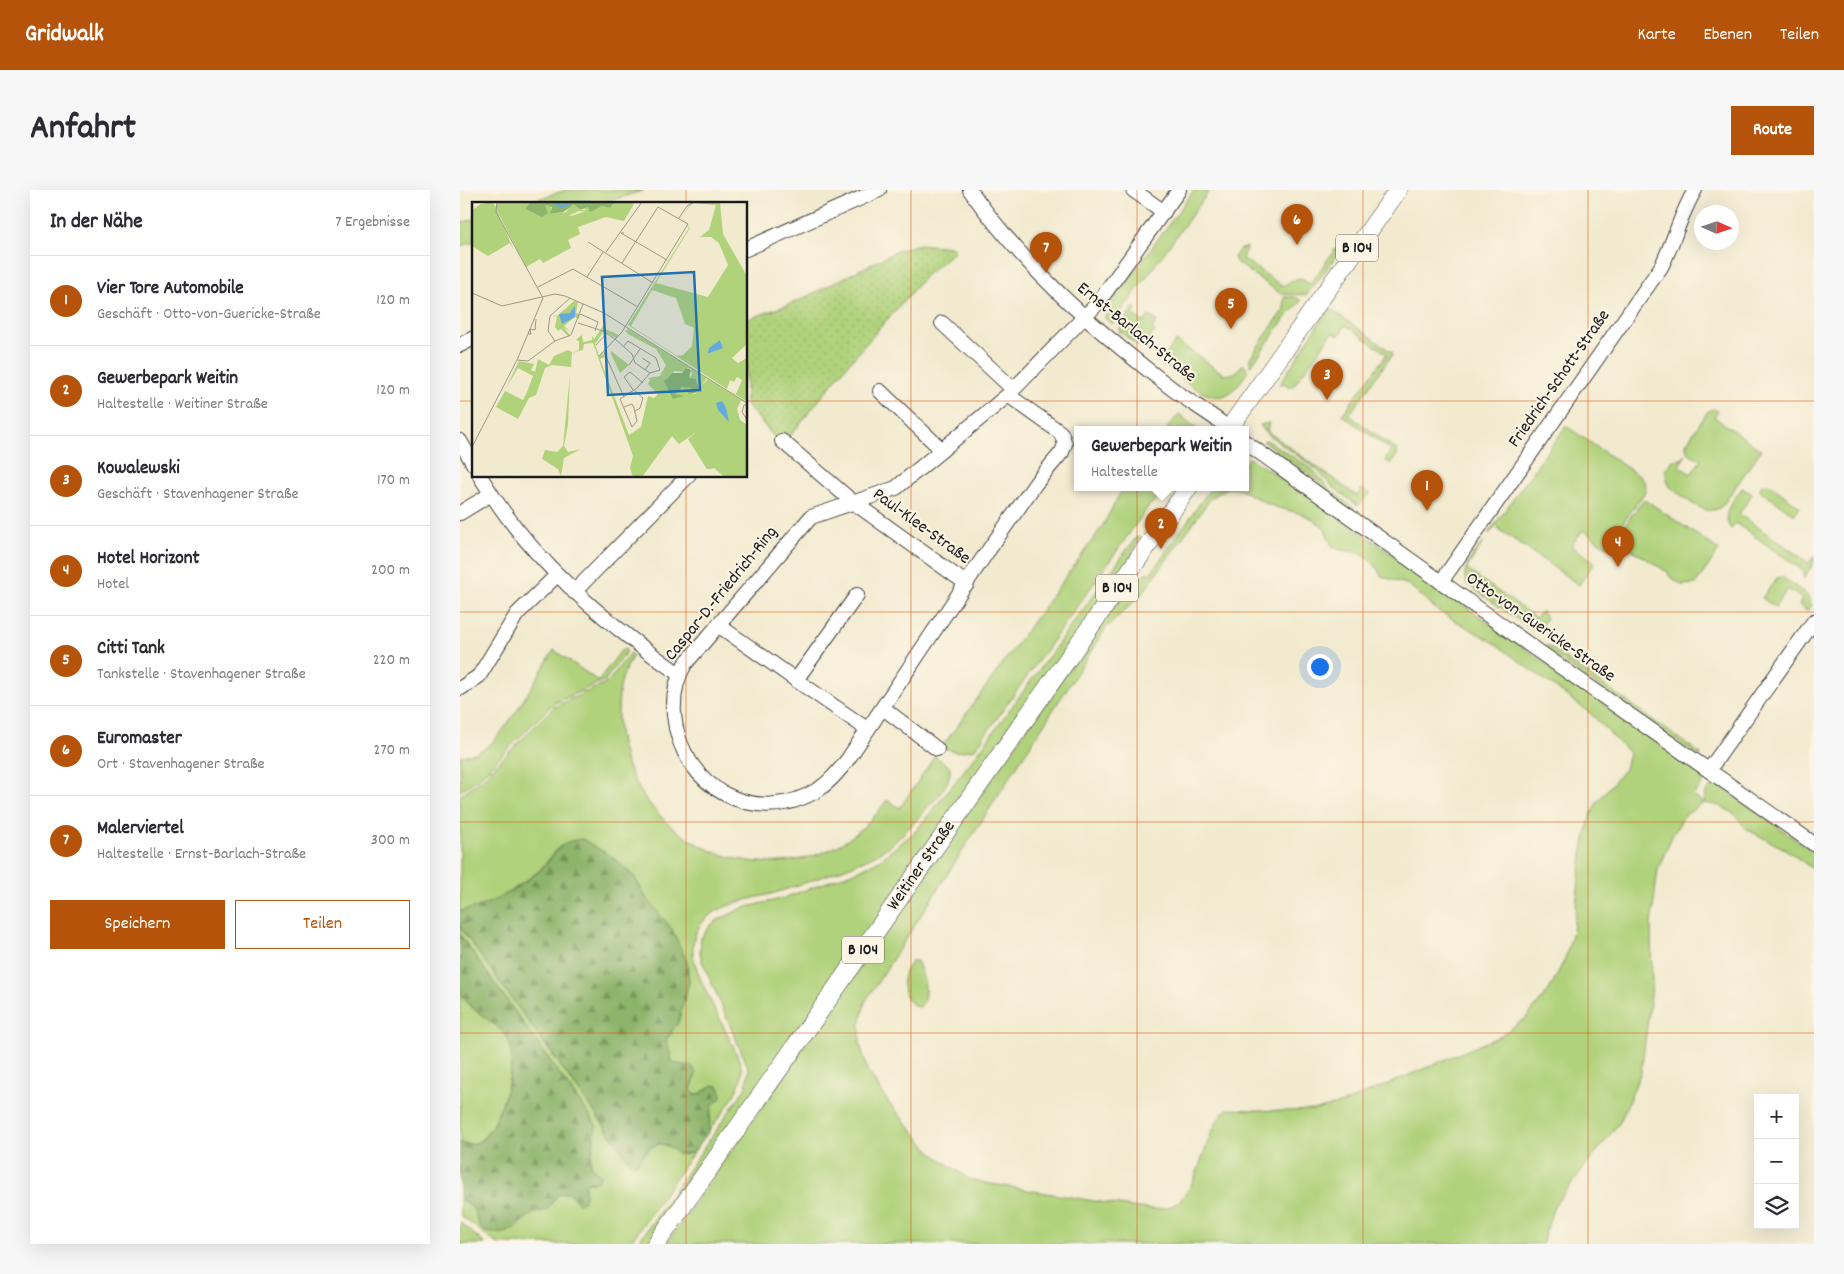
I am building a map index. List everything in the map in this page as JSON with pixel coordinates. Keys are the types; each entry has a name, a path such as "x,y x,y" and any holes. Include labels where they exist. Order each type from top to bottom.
{"main road":[{"name":"B 104","path":"1233,426 1398,190"},
{"name":"Weitiner Straße","path":"656,1244 1186,491"}],"street":[{"path":"748,248 878,190"},
{"name":"Ernst-Barlach-Straße","path":"970,190 992,222 1021,256 1085,318 1168,386 1224,426"},
{"path":"1133,190 1164,212"},
{"name":"Caspar-D.-Friedrich-Ring","path":"1010,392 1061,433 1065,444 1062,452 1036,483 883,708 835,775 820,788 785,803 767,805 749,803 716,790 702,778 690,763 680,744 674,708 679,674 810,517 896,488 1010,392 1085,318 1179,190"},
{"name":"Friedrich-Schott-Straße","path":"1441,582 1661,267 1694,190"},
{"path":"942,323 1010,392"},
{"path":"460,345 472,339"},
{"path":"880,391 942,450"},
{"path":"460,441 472,462"},
{"path":"782,441 853,502"},
{"name":"Otto-von-Guericke-Straße","path":"1249,445 1814,844"},
{"path":"484,478 491,494 557,575 605,620 679,674"},
{"path":"574,592 686,478"},
{"path":"460,513 491,494"},
{"name":"Paul-Klee-Straße","path":"853,502 967,584"},
{"path":"462,688 479,676 517,614 557,575"},
{"path":"796,680 857,595"},
{"path":"1710,770 1814,621"},
{"path":"718,625 868,729"},
{"path":"883,708 937,748"}],"green space":[{"path":"566,190 645,190 606,202 528,202"},
{"path":"1194,190 1210,190 1112,324 1105,318 1107,309"},
{"path":"472,220 472,243 460,246 460,223"},
{"path":"919,244 952,247 955,251 926,275 845,368 782,446 748,406 748,319 798,301 897,251"},
{"path":"1247,247 1242,258 1282,286 1299,278 1310,284 1336,248 1340,251 1307,295 1281,294 1236,262 1234,257 1240,249"},
{"path":"1284,297 1296,297 1301,301 1286,317 1250,367 1250,358 1284,309"},
{"path":"1134,307 1136,310 1133,315 1144,322 1149,316 1157,321 1152,328 1155,331 1145,344 1138,346 1119,331"},
{"path":"1329,308 1393,353 1349,415 1397,450 1397,455 1391,464 1385,460 1391,450 1342,415 1387,354 1346,325 1338,336 1333,332 1294,385 1290,388 1284,383 1279,385"},
{"path":"1176,341 1225,375 1235,373 1243,364 1248,371 1231,392 1223,396 1206,394 1167,367 1162,366 1164,357"},
{"path":"1713,409 1718,411 1714,417 1761,450 1723,505 1710,510 1702,509 1688,501 1669,486 1665,470 1673,460 1682,459 1686,454 1679,466 1691,474 1701,460 1687,452 1686,444 1708,411"},
{"path":"1179,414 1193,426 1169,426"},
{"path":"1269,423 1267,431 1357,496 1362,489 1370,494 1358,506 1333,487 1316,469 1267,434 1260,425"},
{"path":"1566,426 1642,478 1646,486 1645,492 1617,531 1613,532 1608,539 1611,541 1607,547 1583,530 1571,546 1595,562 1579,585 1496,527 1488,534"},
{"path":"1267,440 1314,471 1329,489 1355,509 1349,509 1328,494 1315,479 1263,441"},
{"path":"1249,458 1308,495 1707,777 1693,796 1704,803 1685,815 1673,834 1658,869 1651,925 1652,987 1641,1072 1620,1122 1554,1206 1542,1244 666,1244 1113,606 1146,572 1150,574 1209,491 1222,491 1211,498 1142,594 1106,628 865,1002 860,1024 860,1043 867,1070 889,1103 932,1153 969,1179 1137,1208 1160,1209 1174,1205 1193,1182 1211,1134 1218,1120 1227,1109 1316,1110 1346,1102 1498,1037 1525,1019 1548,992 1565,959 1573,931 1582,854 1590,817 1597,802 1625,769 1629,753 1590,713 1493,642 1438,611 1409,585 1381,576 1373,563 1365,557 1356,552 1335,548 1324,528 1316,521 1304,515 1267,504 1242,491 1249,491"},
{"path":"1769,484 1800,507 1795,515 1759,490 1762,485"},
{"path":"1742,488 1752,494 1739,514 1809,563 1814,556 1814,563 1803,579 1805,572 1736,523 1731,529 1727,513"},
{"path":"1121,491 1166,491 1149,506 975,749 956,752 942,747 1102,527"},
{"path":"1644,499 1719,550 1696,584 1682,585 1668,575 1669,573 1624,545 1622,539 1625,527"},
{"path":"1137,536 1139,537 1129,561 649,1244 637,1244 746,1086 749,1069 702,961 700,952 701,938 711,925 718,920 743,908 781,899 860,870 881,859 916,831 978,753"},
{"path":"1483,542 1466,569 1536,618 1542,611 1546,618 1541,627 1531,629 1467,584 1465,578 1466,567"},
{"path":"1782,577 1806,594 1812,605 1807,611 1799,605 1802,599 1788,589 1775,607 1762,598 1777,578"},
{"path":"1547,645 1701,755 1698,756 1546,650"},
{"path":"623,648 627,651 605,680 553,704 479,778 460,791 460,756 485,748 503,730 522,703 554,650 598,681"},
{"path":"630,653 633,656 625,670 621,685 618,717 624,756 640,791 664,820 694,842 728,857 765,862 803,859 841,844 866,824 887,800 900,808 935,756 950,767 949,778 939,795 904,833 884,850 854,865 818,878 728,906 715,912 697,930 693,944 698,972 742,1070 735,1094 709,1131 711,1104 709,1087 700,1094 695,1094 691,1090 694,1080 688,1065 679,1066 673,1063 666,1045 666,1039 672,1034 645,896 625,869 602,851 582,839 559,847 539,871 502,898 475,908 460,911 460,795 481,780 554,707 608,682"},
{"path":"1715,783 1814,852 1814,870 1785,849 1746,829 1735,814 1720,806 1704,803 1706,792"},
{"path":"582,839 614,858 634,876 645,896 672,929 687,962 689,982 678,1023 666,1039 673,1063 693,1067 696,1074 691,1090 695,1094 700,1094 713,1085 718,1086 722,1094 719,1100 713,1104 709,1131 693,1153 677,1154 671,1148 659,1144 654,1145 645,1152 636,1164 632,1164 460,927 460,911 491,902 510,892 543,868 556,851 566,843"},
{"path":"460,927 632,1164 637,1164 648,1148 663,1143 683,1155 693,1153 629,1244 498,1244 460,1215 460,1199 473,1207 478,1223 515,1229 531,1214 547,1209 558,1195 565,1192 572,1195 576,1200 585,1190 587,1182 593,1183 590,1157 596,1125 460,935"},
{"path":"460,935 596,1125 590,1166 601,1175 597,1182 588,1182 585,1185 583,1202 579,1203 573,1196 567,1193 560,1194 555,1197 546,1210 533,1214 508,1232 502,1233 483,1230 471,1206 460,1199 460,1143 477,1143 482,1140 495,1121 510,1077 511,1050 508,1040 503,1033 469,1004 460,992"},
{"path":"912,961 917,961 924,984 925,996 920,1007 915,1006 908,1000 903,985 905,973"},
{"path":"460,992 474,1010 501,1030 509,1041 511,1051 511,1064 506,1093 495,1120 482,1139 468,1144 460,1143"},
{"path":"460,1222 485,1244 460,1244"}],"place":[{"name":"Euromaster","path":"1297,245"},
{"name":"Malerviertel","path":"1046,273"},
{"name":"Citti Tank","path":"1231,329"},
{"name":"Kowalewski","path":"1327,400"},
{"name":"Vier Tore Automobile","path":"1427,511"},
{"name":"Gewerbepark Weitin","path":"1161,549"},
{"name":"Hotel Horizont","path":"1618,567"}]}
